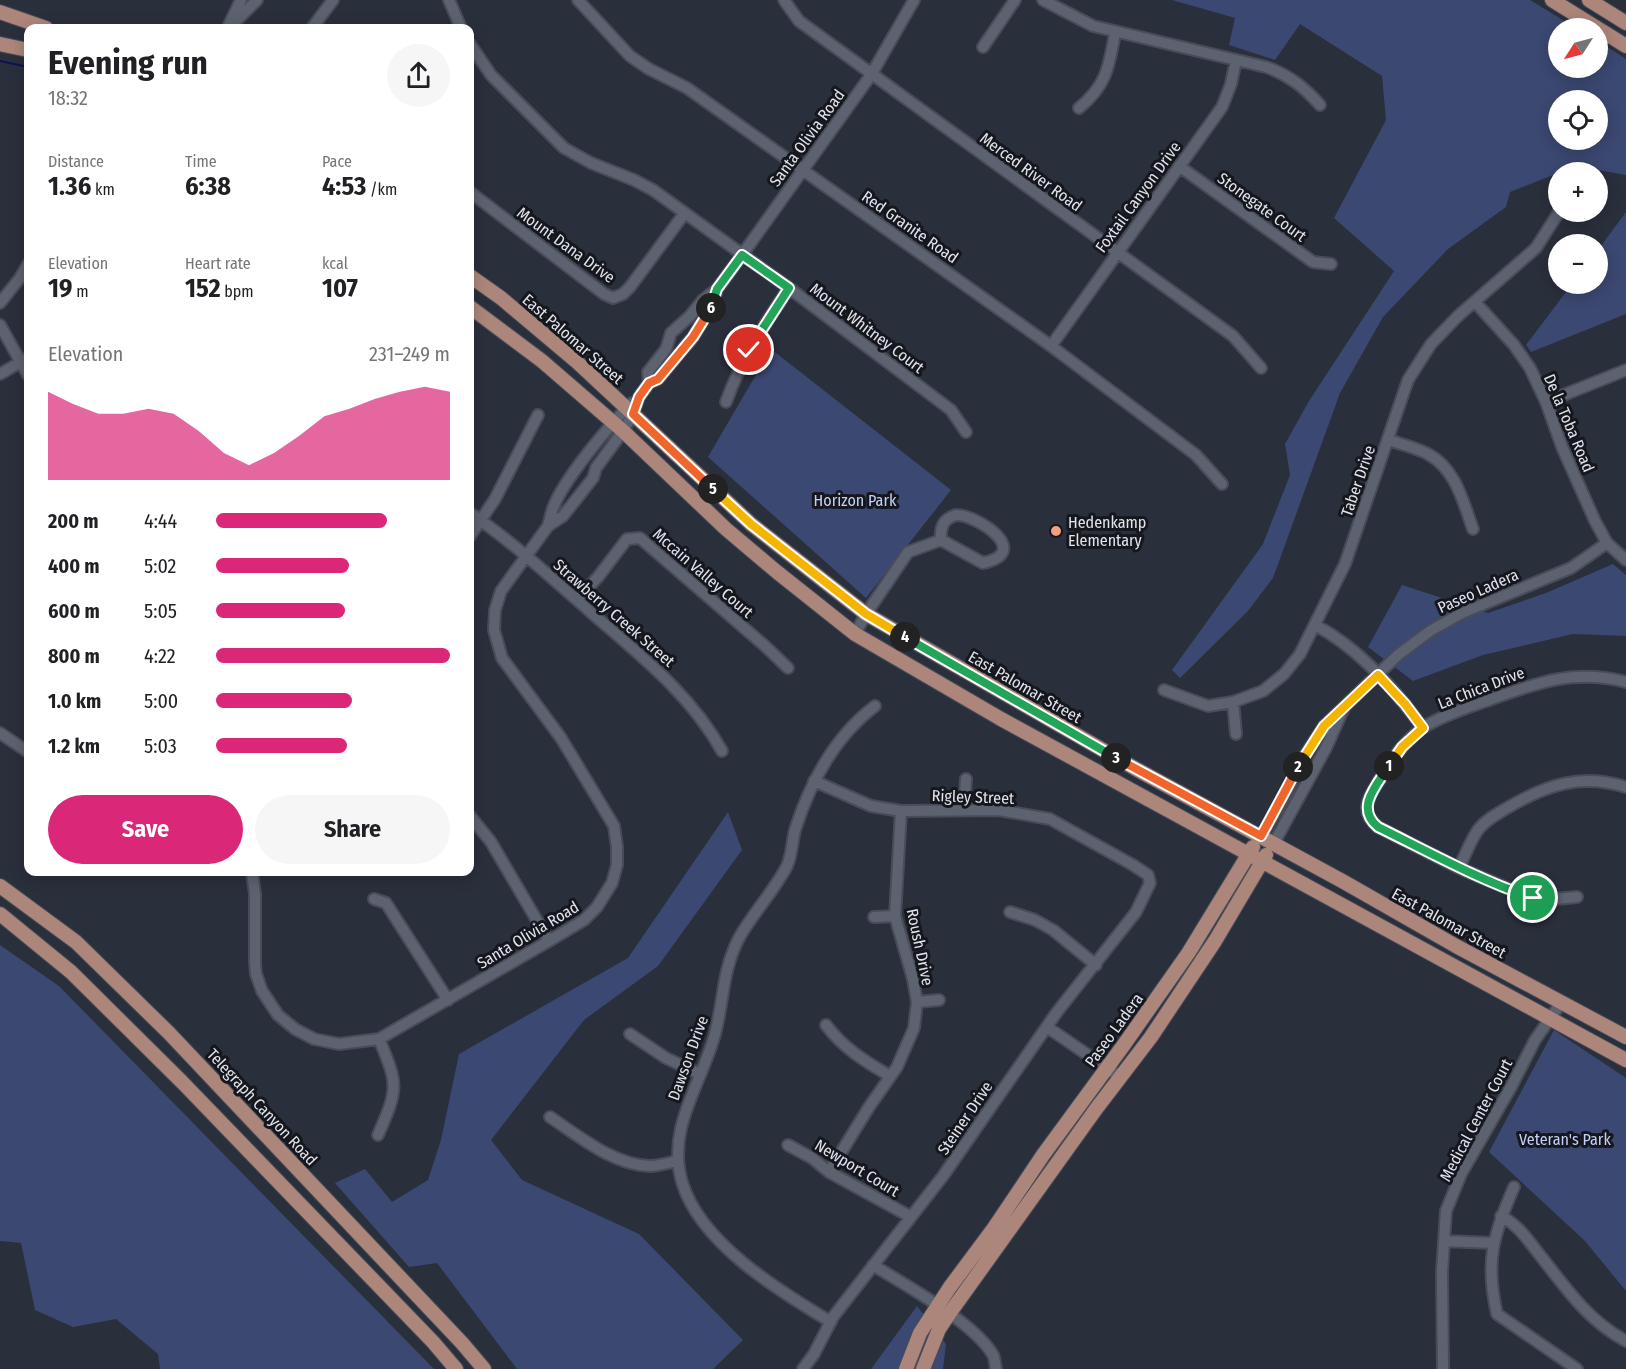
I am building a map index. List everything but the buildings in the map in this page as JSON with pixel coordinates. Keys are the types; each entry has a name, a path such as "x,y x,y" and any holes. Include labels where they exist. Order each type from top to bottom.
{"main road":[{"path":"1552,0 1626,46"},
{"path":"1589,0 1626,23"},
{"path":"0,12 34,24"},
{"path":"0,44 24,49"},
{"name":"East Palomar Street","path":"474,279 501,298 577,362 751,524 866,614 1136,769 1626,1037"},
{"path":"474,310 542,360 618,427 726,529 855,634 1001,719 1626,1060"},
{"name":"Paseo Ladera","path":"923,1369 939,1329 950,1287 1189,951 1248,853 1261,836"},
{"name":"Paseo Ladera","path":"906,1369 920,1333 944,1310 1150,1037 1196,971 1274,843"},
{"name":"Telegraph Canyon Road","path":"0,886 76,942 169,1033 462,1342 484,1369"},
{"path":"0,914 71,972 174,1074 433,1342 456,1369"}],"street":[{"path":"230,24 241,0"},
{"path":"232,24 257,0"},
{"path":"315,24 333,0"},
{"path":"449,0 454,24"},
{"name":"Red Granite Road","path":"578,0 630,56 649,69 687,88 1051,346 1201,459 1222,484"},
{"name":"Merced River Road","path":"784,0 799,21 871,75 1233,336 1261,368"},
{"name":"Santa Olivia Road","path":"649,383 648,372 666,349 671,333 717,289 742,255 871,75 914,0"},
{"path":"982,47 1015,0"},
{"path":"1043,0 1093,27 1281,72 1300,83 1320,105"},
{"path":"1079,108 1094,96 1105,76 1115,33"},
{"name":"Mount Whitney Court","path":"474,50 491,75 564,148 591,163 653,190 789,288 951,410 966,432"},
{"name":"Foxtail Canyon Drive","path":"1051,346 1222,107 1231,84 1236,60"},
{"name":"Stonegate Court","path":"1179,166 1313,262 1331,264"},
{"name":"Mount Dana Drive","path":"474,195 604,294 613,298 623,294 630,287 684,214"},
{"name":"Taber Drive","path":"1164,690 1208,706 1233,702 1263,691 1284,674 1300,654 1352,547 1408,380 1420,360 1458,316 1536,248 1553,222"},
{"path":"0,303 24,271"},
{"path":"726,402 736,374 756,336 789,288"},
{"name":"Santa Olivia Road","path":"253,876 255,894 256,974 262,991 271,1006 286,1022 314,1039 339,1044 379,1039 584,920 603,900 615,874 617,847 614,826 561,738 506,666 498,649 494,630 495,610 501,591 548,526 563,516 575,499 583,493 593,478 618,427 649,383 658,379 693,337 712,305 717,289"},
{"name":"De la Toba Road","path":"1475,302 1514,345 1530,368 1546,402 1562,447 1607,543 1626,560"},
{"path":"0,325 24,359"},
{"path":"0,374 24,361"},
{"path":"1546,402 1626,370"},
{"path":"474,530 495,499 538,415"},
{"name":"Santa Olivia Road","path":"548,526 553,507 580,464 618,427"},
{"path":"1388,440 1429,454 1441,463 1455,481 1473,529"},
{"path":"855,634 908,552 942,540 983,563 996,560 1002,554 1003,542 998,536 961,515 948,518 944,522 940,530 942,540"},
{"name":"Strawberry Creek Street","path":"474,516 526,556 671,684 710,729 722,751"},
{"name":"Mccain Valley Court","path":"577,600 598,578 627,539 640,538 788,668"},
{"name":"Paseo Ladera","path":"1261,836 1300,763 1324,726 1398,655 1446,622 1489,601 1571,568 1607,543"},
{"path":"1315,625 1355,650 1405,704 1423,728"},
{"name":"La Chica Drive","path":"1459,868 1378,827 1369,820 1366,809 1376,786 1402,747 1423,728 1446,716 1533,684 1556,678 1581,676 1605,677 1626,682"},
{"path":"1233,702 1236,734"},
{"name":"Dawson Drive","path":"831,1322 776,1289 729,1250 693,1207 683,1185 677,1161 683,1117 712,1047 720,1016 727,964 740,936 788,864 794,832 814,781 848,731 875,706"},
{"name":"Paseo Ladera","path":"1274,843 1326,748 1345,707"},
{"path":"0,732 24,749"},
{"path":"964,809 966,778"},
{"name":"Rigley Street","path":"814,781 871,806 901,811 999,810 1050,819 1133,865 1148,875 1150,883"},
{"path":"1577,897 1545,900 1533,898 1459,868 1478,830 1493,817 1523,799 1553,786 1574,781 1592,781 1626,787"},
{"name":"Roush Drive","path":"829,1172 897,1067 914,1028 917,1002 908,958 895,916 901,811"},
{"path":"474,821 491,842 549,941"},
{"name":"Steiner Drive","path":"803,1369 814,1354 833,1317 943,1176 1047,1027 1136,912 1150,883"},
{"path":"374,899 386,903 448,1000"},
{"path":"1010,912 1035,920 1053,930 1096,964"},
{"path":"874,917 895,916"},
{"path":"917,1002 939,1000"},
{"name":"Medical Center Court","path":"1443,1369 1446,1211 1461,1174 1536,1040 1561,1002"},
{"path":"826,1025 836,1038 864,1061 890,1076"},
{"path":"1047,1027 1120,1077"},
{"path":"630,1034 666,1058 700,1074"},
{"path":"378,1135 395,1090 392,1070 379,1039"},
{"path":"549,1117 593,1146 623,1161 650,1166 677,1161"},
{"name":"Newport Court","path":"788,1145 812,1158 829,1172 911,1217"},
{"path":"1514,1187 1501,1216 1493,1243 1491,1288 1497,1314 1577,1369"},
{"path":"1501,1216 1515,1224 1592,1319 1626,1341"},
{"path":"1444,1241 1493,1243"},
{"path":"873,1265 944,1310 977,1337 993,1356 996,1369"}],"green space":[{"path":"1172,0 1530,0 1560,18 1548,18 1548,78 1608,78 1608,47 1626,59 1626,175 1608,172 1608,162 1548,162 1548,177 1510,192 1506,207 1448,249 1383,317 1340,393 1273,578 1248,611 1180,678 1172,670 1263,544 1290,475 1285,444 1309,401 1394,271 1334,218 1386,120 1382,76 1300,24 1275,60 1229,45 1235,18"},
{"path":"1626,212 1626,314 1531,352 1526,345 1564,294 1608,294 1608,236"},
{"name":"Horizon Park","path":"771,349 951,490 866,598 708,457"},
{"path":"1613,564 1626,575 1626,636 1573,634 1483,655 1413,681 1368,647 1402,585 1488,613 1546,593"},
{"path":"728,812 742,850 658,966 584,1020 491,1140 522,1180 639,1234 743,1340 713,1369 517,1369 437,1263 409,1267 335,1183 365,1169 392,1202 428,1180 441,1140 459,1054 628,958"},
{"path":"0,945 59,986 434,1369 160,1369 158,1354 116,1319 73,1327 35,1310 21,1243 0,1241"},
{"name":"Veteran's Park","path":"1554,1030 1626,1078 1626,1291 1585,1241 1489,1152"},
{"path":"917,1306 946,1344 943,1369 871,1369"}],"waterway":[{"path":"0,61 24,66"}],"place":[{"name":"Hedenkamp Elementary","path":"1056,531"}],"route":[{"path":"749,350 789,288 742,255 717,289 712,305 693,337 658,379 649,383 639,397 633,414 751,524 866,614 1136,769 1261,836 1300,763 1324,726 1378,675 1405,704 1423,728 1402,747 1376,786 1366,809 1369,820 1378,827 1459,868 1533,898"}]}
